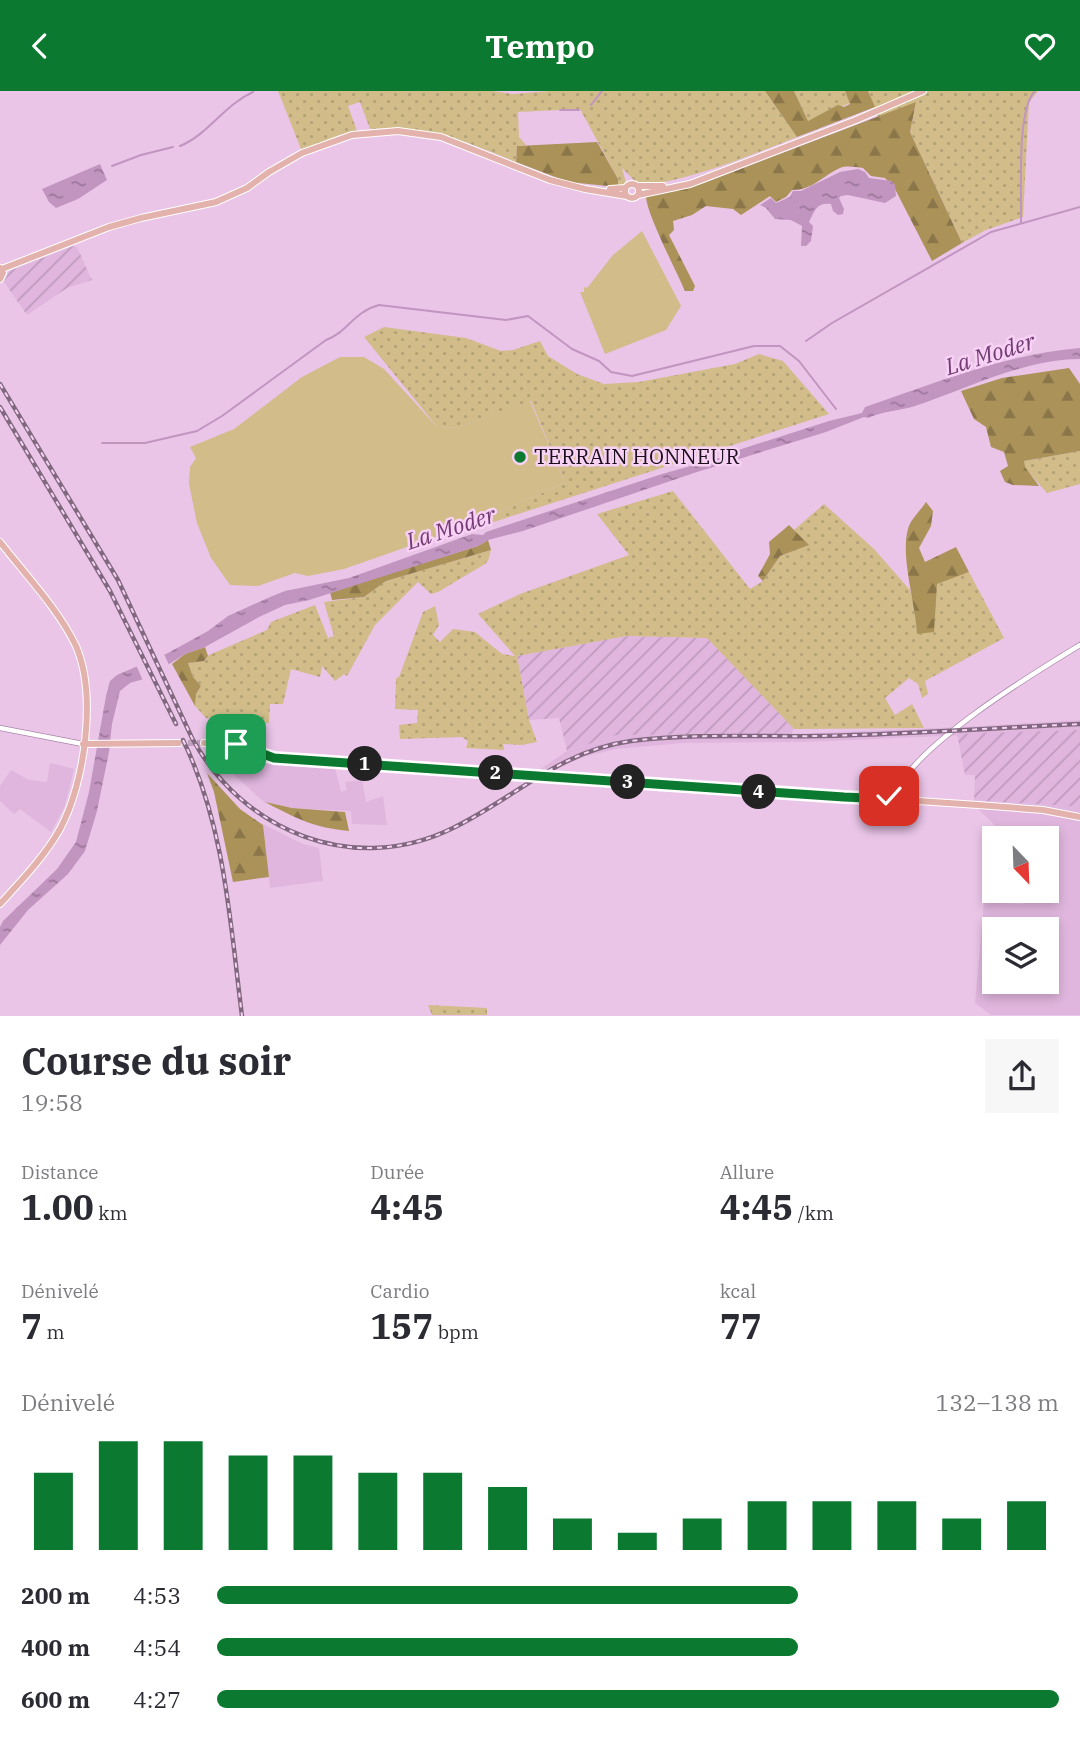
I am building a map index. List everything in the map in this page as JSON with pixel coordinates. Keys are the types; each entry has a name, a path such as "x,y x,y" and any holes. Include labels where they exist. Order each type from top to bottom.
{"main road":[{"path":"0,279 3,275 1,269 109,227 216,202 247,188 302,153 352,135 398,131 441,137 543,177 574,186 626,192 632,198 679,187 856,120 923,91"},
{"path":"626,192 632,183 638,186 673,185 719,172"},
{"path":"638,186 638,195"},
{"path":"0,542 71,638 82,666 87,695 83,744 74,794 61,827 0,904"},
{"path":"83,744 179,743"},
{"path":"204,743 236,744 274,758 1043,810 1080,817"}],"street":[{"path":"891,799 915,762 1028,676 1080,645"},
{"path":"0,728 83,744"}],"shaded area":[{"path":"278,91 492,91 513,94 550,91 765,91 797,137 720,166 661,183 640,186 622,168 626,183 618,187 618,179 580,109 518,112 519,137 526,145 517,146 516,162 446,136 410,129 370,129 360,102 348,106 357,131 339,135 297,153 301,149"},
{"path":"794,91 845,91 850,103 808,121"},
{"path":"868,91 1038,91 1029,102 1023,217 986,230 962,243 910,132 916,103 878,117"},
{"path":"642,231 681,306 666,330 605,354 580,292 584,292 584,287 587,288 613,255"},
{"path":"73,246 77,247 92,280 67,288 27,315 4,282 9,271"},
{"path":"384,327 466,338 501,351 540,341 548,356 577,374 604,384 639,382 735,364 759,354 783,361 829,414 478,527 464,527 565,483 531,401 460,427 438,428 364,337"},
{"path":"340,357 364,357 384,369 438,428 460,427 530,401 565,483 464,527 344,569 308,576 295,573 258,586 230,585 211,558 197,523 189,484 190,467 196,458 190,447 234,429 302,377"},
{"path":"1080,451 1080,484 1047,493 1024,467 1024,461"},
{"path":"673,491 750,589 763,581 780,556 808,545 794,530 824,504 874,549 910,590 918,634 936,584 969,572 1004,638 925,681 928,694 922,698 918,684 909,678 885,698 895,715 912,704 924,728 794,729 707,638 627,636 517,656 529,720 537,742 522,745 503,744 504,750 466,748 468,741 462,737 400,739 399,725 417,723 418,710 395,709 396,678 399,677 423,612 435,606 439,625 433,635 440,642 453,629 475,632 502,654 515,656 478,614 520,594 629,555 597,514"},
{"path":"491,550 485,564 438,592 431,594 418,582 375,625 347,676 344,674 335,681 322,666 320,677 291,669 283,704 270,704 269,723 206,718 195,706 196,694 201,686 193,677 188,663 204,661 209,655 267,630 271,622 315,605 328,638 334,636 324,602 364,597 386,581"},
{"path":"627,636 708,638 794,729 791,734 617,735 567,751 559,718 529,720 517,656"},
{"path":"1080,720 1080,730 806,742 683,743 616,749 583,757 550,772 536,772 567,751 617,735 791,734"},
{"path":"1080,730 1080,807 974,800 975,775 965,775 957,734"},
{"path":"234,762 335,768 341,792 347,790 345,782 362,780 366,802 383,796 387,825 352,824 351,811 292,808 264,802 227,767"},
{"path":"50,763 74,769 65,806 51,832 20,809 14,814 0,801 0,786 11,770 29,780 47,782"},
{"path":"974,800 1080,807 1080,1015 991,1015 975,1003 982,924 982,994 1059,994 1059,917 983,917 984,903 1059,903 1059,826 996,826 974,805"},
{"path":"263,824 303,844 319,848 323,881 270,888"},
{"path":"428,1005 487,1008 487,1015 432,1015"}],"green space":[{"path":"765,91 794,91 808,121 838,105 844,107 850,104 845,91 868,91 875,107 797,137"},
{"path":"916,102 910,132 962,243 932,261 895,189 885,178 871,176 863,168 845,167 812,185 792,190 776,202 770,196 741,215 733,209 706,206 692,215 673,221 674,230 669,235 695,286 693,291 685,291 656,229 646,196 701,184"},
{"path":"597,142 618,179 618,187 568,182 516,162 517,146"},
{"path":"1069,368 1080,384 1080,451 1024,461 1025,467 1039,486 1005,482 1000,471 1008,466 1004,452 991,447 986,427 974,419 961,391 1002,378"},
{"path":"926,502 933,511 931,526 919,548 925,562 956,547 969,572 937,584 934,632 917,634 907,567 906,540 909,526"},
{"path":"789,525 809,545 780,556 763,581 758,576 770,554 769,542"},
{"path":"488,540 491,550 386,581 364,597 332,600 330,592 478,546"},
{"path":"205,647 208,656 204,661 188,663 193,677 201,686 196,694 195,706 172,664 185,654"},
{"path":"207,773 240,809 263,825 269,877 233,882 214,792"},
{"path":"265,802 292,808 345,812 349,831 306,821"}],"water":[{"path":"100,164 107,180 78,199 56,208 49,202 42,189"},
{"path":"858,169 865,172 869,178 892,181 896,196 885,203 841,196 839,198 844,209 843,214 838,215 831,204 819,206 809,222 813,226 811,241 806,246 801,246 802,226 791,220 775,219 760,205 771,198 776,203 790,197 793,191 801,191 840,172"},
{"path":"1080,348 1080,359 1059,360 1017,369 915,406 864,417 826,432 488,540 478,546 309,600 285,605 205,647 185,654 147,678 130,683 120,691 97,811 85,851 68,874 28,910 0,945 0,927 3,921 57,869 76,842 89,792 106,696 110,681 117,675 168,653 208,631 228,616 285,591 349,578 472,534 483,535 662,474 862,413 865,407 971,371 1025,356"}],"pier":[{"path":"163,652 171,669 144,683 136,665"}],"waterway":[{"path":"591,105 602,91"},
{"path":"1021,223 1022,133 1029,101 1035,91"},
{"path":"180,146 200,134 233,104 253,92"},
{"path":"560,110 579,110"},
{"path":"112,166 173,147"},
{"path":"806,341 832,323 991,232 1080,207"},
{"path":"102,443 145,443 197,431 340,332 363,312 379,305 506,320 528,316 572,349 599,361 611,372 632,376 754,346 780,346 799,361 836,409"}],"tunnel":[{"path":"179,743 204,743"}],"railway":[{"path":"0,384 118,580 192,738 214,771 240,799 271,821 304,837 340,846 378,848 415,842 453,828 559,765 605,746 631,741 702,736 854,735 1080,724"},
{"path":"0,407 110,591 176,724"},
{"path":"183,740 197,773 217,840 242,1016"}],"place":[{"name":"TERRAIN HONNEUR","path":"520,457"}],"route":[{"path":"236,744 274,758 844,797 888,799 889,796"}],"water label":[{"name":"La Moder","path":"990,354"},
{"name":"La Moder","path":"451,528"}]}
